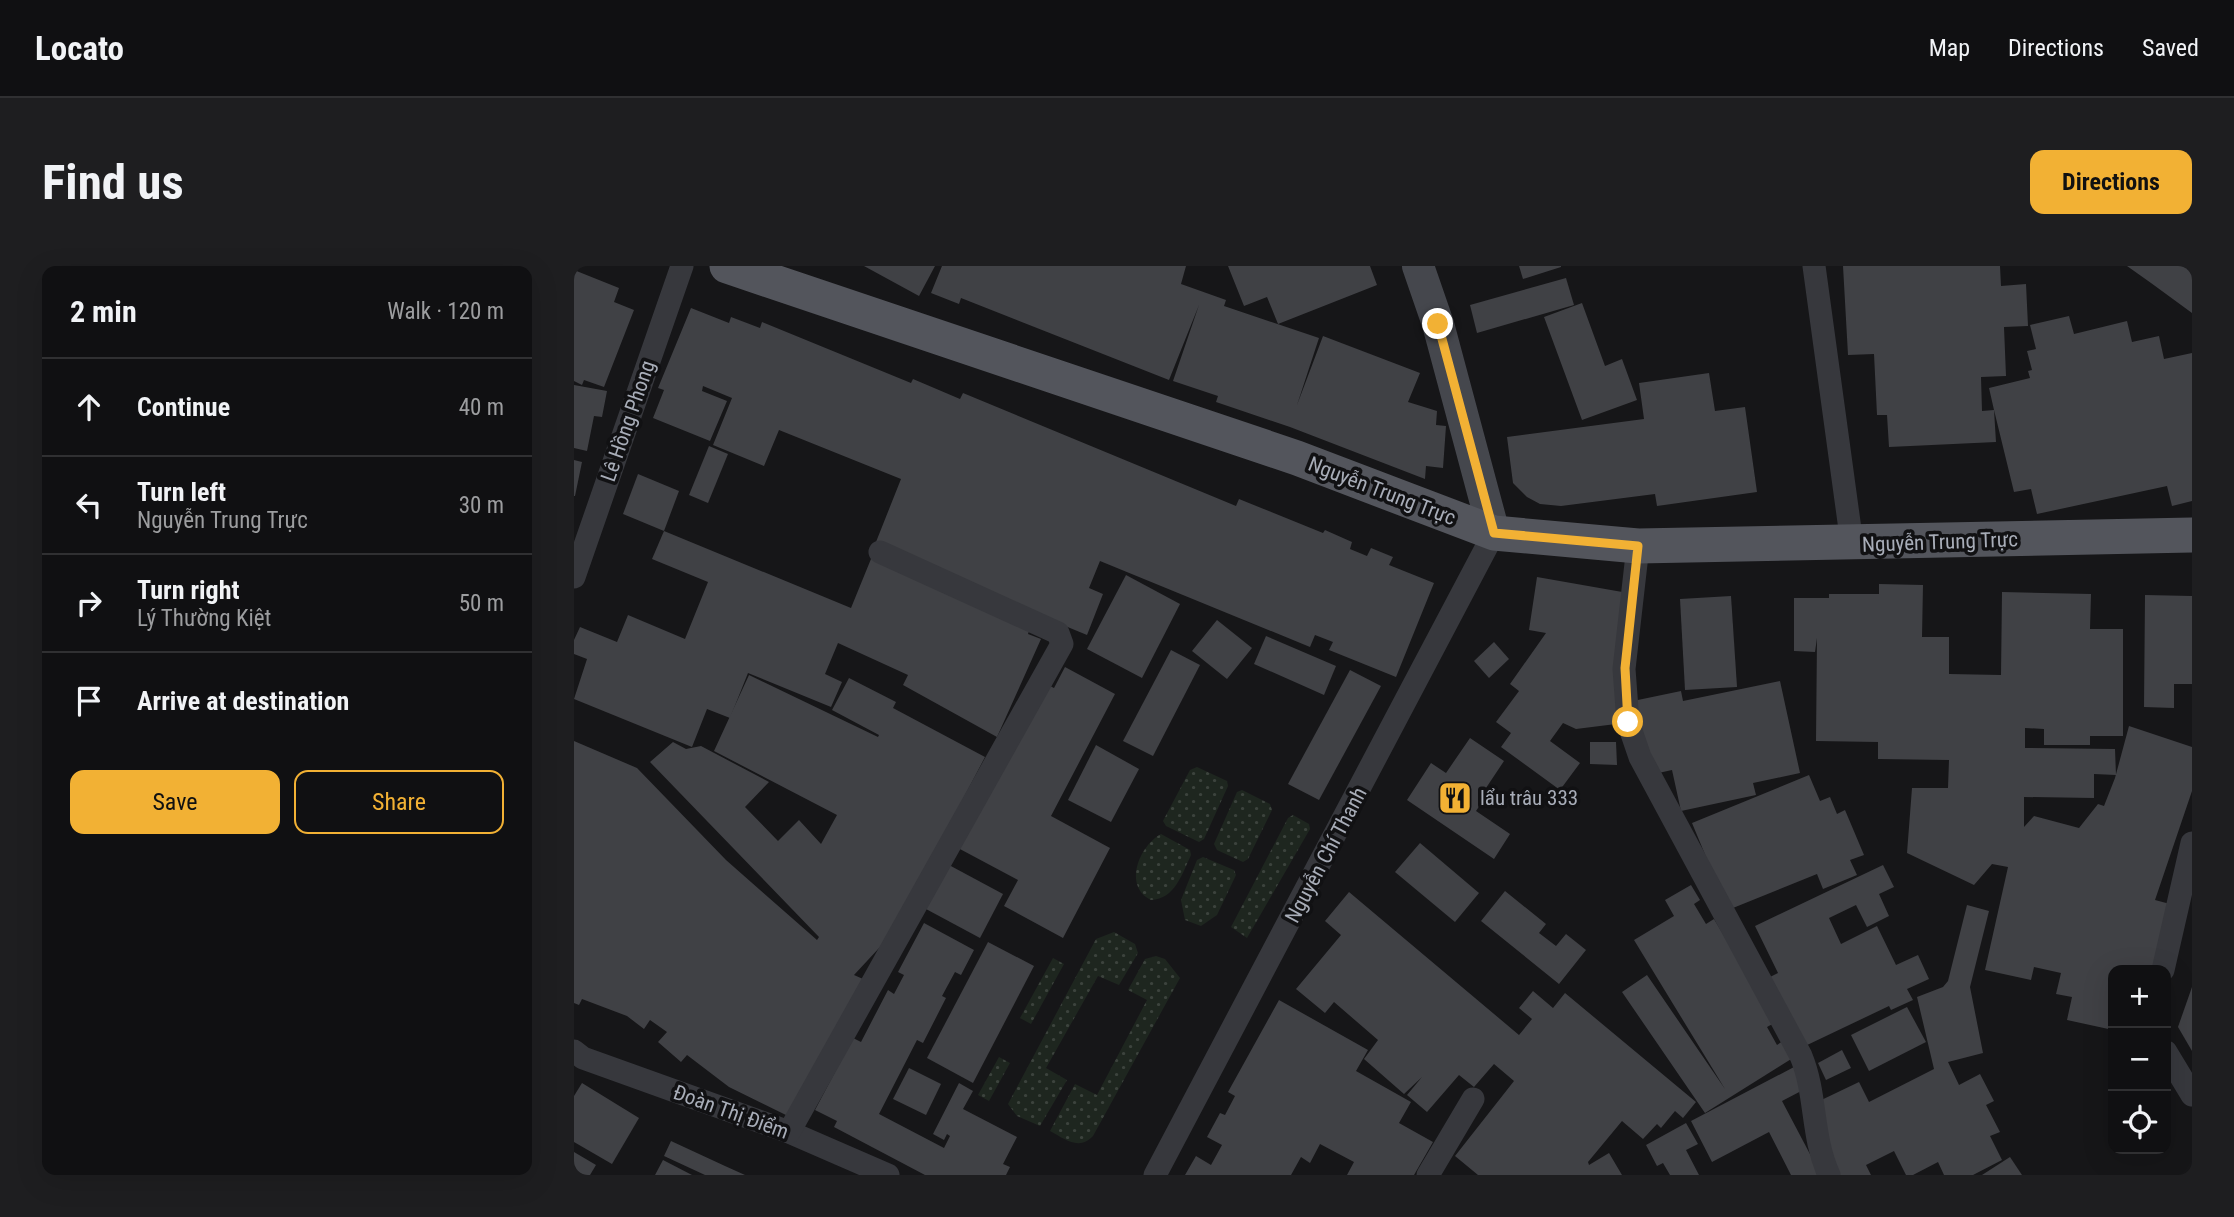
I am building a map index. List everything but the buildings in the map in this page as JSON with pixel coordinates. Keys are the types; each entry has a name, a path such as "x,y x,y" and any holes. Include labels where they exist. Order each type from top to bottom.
{"main road":[{"name":"Nguyễn Trung Trực","path":"727,266 1297,458 1494,533 1638,546 1852,544 2192,535"}],"street":[{"name":"Lê Hồng Phong","path":"574,577 682,266"},
{"path":"1418,266 1438,324 1494,533"},
{"path":"1814,266 1852,544"},
{"name":"Nguyễn Chí Thanh","path":"1155,1175 1494,533"},
{"path":"1638,546 1625,668 1628,722 1640,757 1801,1056 1809,1075 1816,1138 1829,1175"},
{"path":"789,1132 1062,644 1058,633 880,551"},
{"path":"2163,965 2192,843"},
{"path":"2171,1060 2192,1094"},
{"name":"Đoàn Thị Điểm","path":"577,1061 789,1132 888,1175"},
{"path":"1428,1175 1473,1099"}],"shaded area":[{"path":"1197,767 1227,781 1228,786 1204,839 1199,842 1166,826 1163,821 1190,770"},
{"path":"1242,790 1270,804 1272,810 1248,859 1243,862 1217,850 1214,844 1237,792"},
{"path":"1293,815 1309,824 1310,829 1247,938 1231,927 1288,818"},
{"path":"1161,834 1190,850 1191,855 1172,890 1159,899 1151,900 1142,894 1138,885 1137,866 1146,847"},
{"path":"1203,857 1234,870 1236,875 1217,915 1201,926 1185,920 1181,900 1197,860"},
{"path":"1114,932 1135,944 1138,953 1119,985 1098,976 1046,1068 1067,1080 1040,1126 1017,1116 1008,1104 1096,939"},
{"path":"1156,956 1165,959 1180,978 1093,1136 1077,1143 1050,1131 1075,1084 1097,1095 1147,1000 1128,990 1145,959"},
{"path":"1053,958 1064,964 1031,1024 1020,1018"},
{"path":"999,1057 1010,1063 989,1101 978,1095"}],"place":[{"name":"lẩu trâu 333","path":"1455,798"}],"route":[{"path":"1438,324 1494,533 1638,546 1625,668 1628,722"}]}
